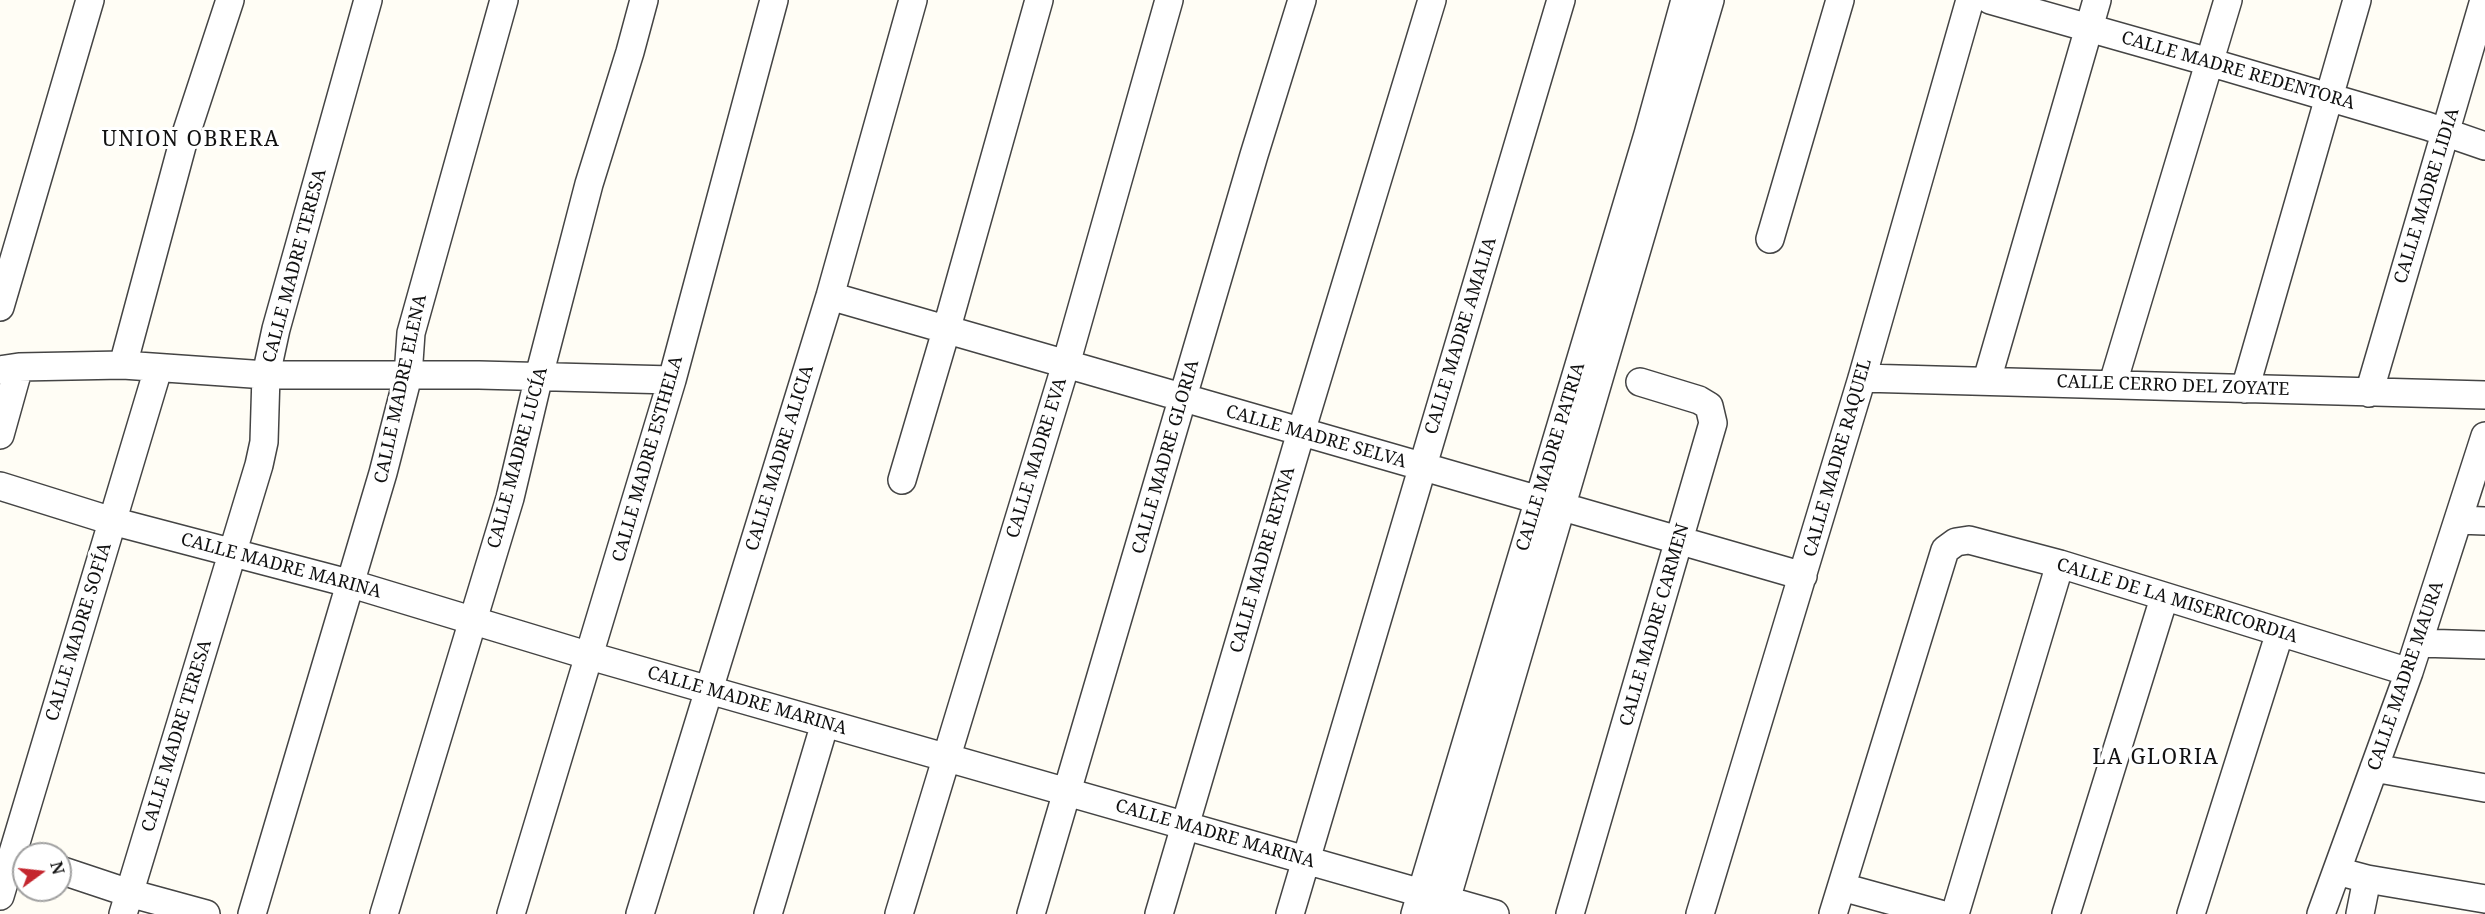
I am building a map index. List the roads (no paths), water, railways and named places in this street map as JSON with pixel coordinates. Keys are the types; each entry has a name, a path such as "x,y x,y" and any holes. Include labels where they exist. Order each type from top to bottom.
{"street":[{"path":"0,307 90,0"},
{"path":"123,365 182,146 230,0"},
{"name":"CALLE MADRE TERESA","path":"126,904 260,465 264,442 266,375 296,252 368,0"},
{"name":"CALLE MADRE ELENA","path":"252,914 384,473 408,376 411,333 504,0"},
{"name":"CALLE MADRE LUCÍA","path":"384,914 510,498 589,184 644,0"},
{"name":"CALLE MADRE ESTHELA","path":"511,914 672,380 774,0"},
{"name":"CALLE MADRE ALICIA","path":"640,914 830,296 913,0"},
{"path":"902,480 1039,0"},
{"name":"CALLE MADRE EVA","path":"899,914 1066,364 1169,0"},
{"name":"CALLE MADRE GLORIA","path":"1031,914 1302,0"},
{"name":"CALLE MADRE REYNA","path":"1159,914 1301,432 1432,0"},
{"name":"CALLE MADRE AMALIA","path":"1290,914 1561,0"},
{"name":"CALLE MADRE PATRIA","path":"1550,503 1685,0"},
{"name":"CALLE MADRE PATRIA","path":"1431,905 1550,503 1710,0"},
{"path":"1770,239 1840,0"},
{"name":"CALLE MADRE RAQUEL","path":"1700,914 1862,378 1970,0"},
{"name":"CALLE MADRE REDENTORA","path":"1990,0 2329,97 2485,146"},
{"path":"1987,380 2097,0"},
{"path":"2114,383 2228,0"},
{"path":"2245,389 2357,0"},
{"name":"CALLE MADRE LIDIA","path":"2368,393 2484,0"},
{"name":"CALLE MADRE SELVA","path":"830,296 1803,576"},
{"path":"0,435 10,368 123,365 266,375 539,376 672,380"},
{"name":"CALLE MADRE SOFÍA","path":"15,842 159,369"},
{"name":"CALLE CERRO DEL ZOYATE","path":"1862,378 2114,383 2485,395"},
{"name":"CALLE MADRE CARMEN","path":"1570,914 1711,435 1713,414 1708,406 1699,400 1640,382"},
{"name":"CALLE MADRE MAURA","path":"2321,914 2419,643 2485,436"},
{"name":"CALLE MADRE MARINA","path":"0,486 112,521 352,584 590,656 1307,861 1431,905 1495,914"},
{"path":"2458,520 2485,520"},
{"name":"CALLE DE LA MISERICORDIA","path":"1842,887 1946,550 1956,542 1969,540 2060,564 2409,672"},
{"path":"1955,914 2060,564"},
{"path":"2066,914 2164,598"},
{"path":"2191,914 2280,632"},
{"path":"2419,643 2485,645"},
{"path":"768,914 825,723"},
{"path":"2374,768 2485,788"},
{"name":"CALLE MADRE SOFÍA","path":"0,896 12,853"},
{"path":"2337,871 2367,879 2485,899"},
{"path":"72,876 126,904 206,914"},
{"path":"2360,914 2367,879"},
{"path":"1833,914 1842,887 1940,914"}],"district":[{"name":"UNION OBRERA","path":"191,140"},
{"name":"LA GLORIA","path":"2156,758"}]}
